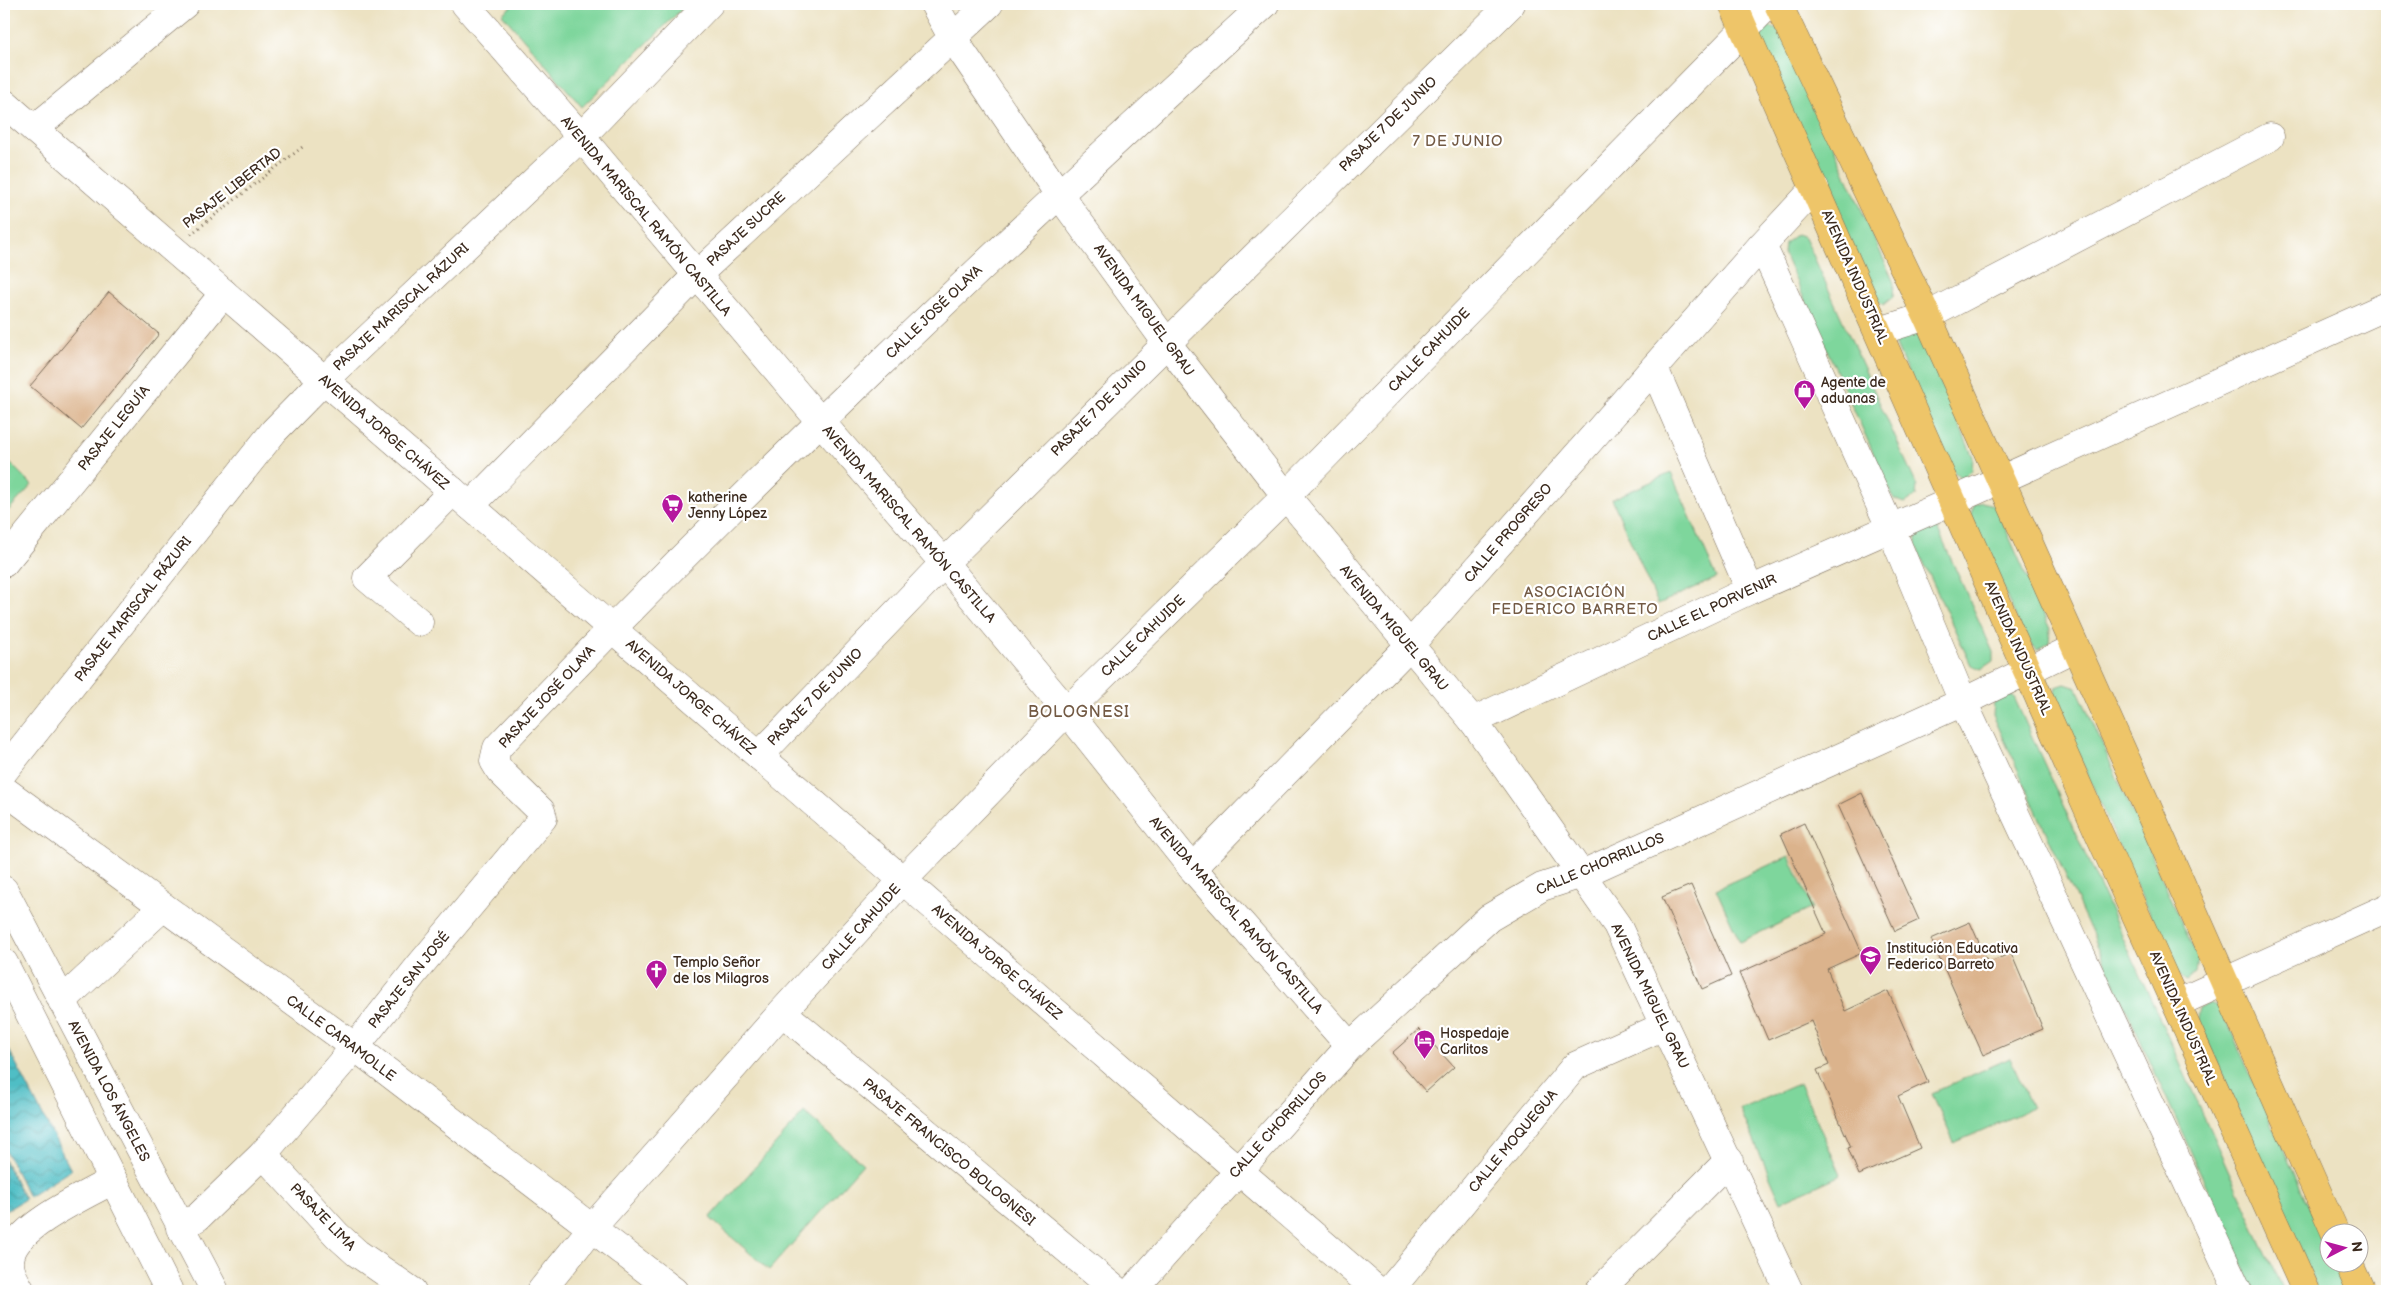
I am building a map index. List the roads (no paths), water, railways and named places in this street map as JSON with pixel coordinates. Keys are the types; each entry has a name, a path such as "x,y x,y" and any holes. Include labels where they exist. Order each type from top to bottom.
{"main road":[{"path":"1778,4 1927,316 2074,648 2146,804 2331,1222"},
{"name":"AVENIDA INDUSTRIAL","path":"1739,16 2028,671 2306,1291"},
{"path":"2352,1272 2361,1291"}],"street":[{"path":"34,129 185,4"},
{"name":"AVENIDA MARISCAL RAMÓN CASTILLA","path":"465,4 581,137 696,276 820,421 944,563 1067,711 1192,868 1350,1046"},
{"name":"PASAJE MARISCAL RÁZURI","path":"4,771 274,431 324,380 581,137 710,4"},
{"name":"AVENIDA MIGUEL GRAU","path":"934,4 952,37 1058,193 1166,342 1286,496 1408,646 1473,721 1617,925 1789,1291"},
{"name":"PASAJE SUCRE","path":"419,622 367,578 461,498 696,276 989,4"},
{"name":"CALLE JOSÉ OLAYA","path":"611,628 820,421 1058,193 1265,4"},
{"name":"PASAJE 7 DE JUNIO","path":"758,756 944,563 1166,342 1511,4"},
{"name":"CALLE CAHUIDE","path":"541,1291 591,1229 782,1012 903,880 1067,711 1286,496 1739,16 1769,4"},
{"name":"AVENIDA JORGE CHÁVEZ","path":"4,103 1378,1291"},
{"path":"1879,330 1927,316 2270,136"},
{"name":"CALLE PROGRESO","path":"1192,868 1408,646 1762,245 1816,188"},
{"path":"1762,245 1890,527 1963,702 2238,1291"},
{"name":"PASAJE LEGUÍA","path":"4,563 224,293"},
{"name":"CALLE EL PORVENIR","path":"1473,721 1750,590 2387,306"},
{"path":"1654,368 1750,590"},
{"name":"PASAJE JOSÉ OLAYA","path":"541,811 500,771 494,761 498,748 611,628"},
{"name":"CALLE CHORRILLOS","path":"1132,1291 1350,1046 1489,918 1542,887 1582,874 1963,702 2074,648"},
{"name":"CALLE CARAMOLLE","path":"4,790 355,1047 674,1291"},
{"name":"PASAJE SAN JOSÉ","path":"180,1228 198,1217 263,1154 355,1047 421,964 539,823 543,818 541,811"},
{"name":"AVENIDA LOS ÁNGELES","path":"4,890 180,1228 215,1291"},
{"path":"62,1001 163,906"},
{"path":"2177,1003 2387,908"},
{"path":"4,963 169,1291"},
{"name":"PASAJE FRANCISCO BOLOGNESI","path":"782,1012 1117,1291"},
{"name":"CALLE MOQUEGUA","path":"1388,1291 1575,1066 1664,1026"},
{"name":"PASAJE LIMA","path":"263,1154 337,1235 357,1253 412,1291"},
{"path":"1599,1291 1729,1160"},
{"path":"21,1291 10,1270 11,1254 24,1235 43,1219 113,1180"}],"water":[{"path":"4,1040 71,1170 29,1197 4,1148"},
{"path":"4,1159 25,1199 4,1212"}],"place":[{"name":"Agente de aduanas","path":"1805,409"},
{"name":"katherine Jenny López","path":"672,524"},
{"name":"Institución Educativa Federico Barreto","path":"1871,975"},
{"name":"Templo Señor de los Milagros","path":"657,989"},
{"name":"Hospedaje Carlitos","path":"1424,1060"}],"district":[{"name":"7 DE JUNIO","path":"1458,141"},
{"name":"ASOCIACIÓN FEDERICO BARRETO","path":"1575,600"},
{"name":"BOLOGNESI","path":"1079,712"}]}
